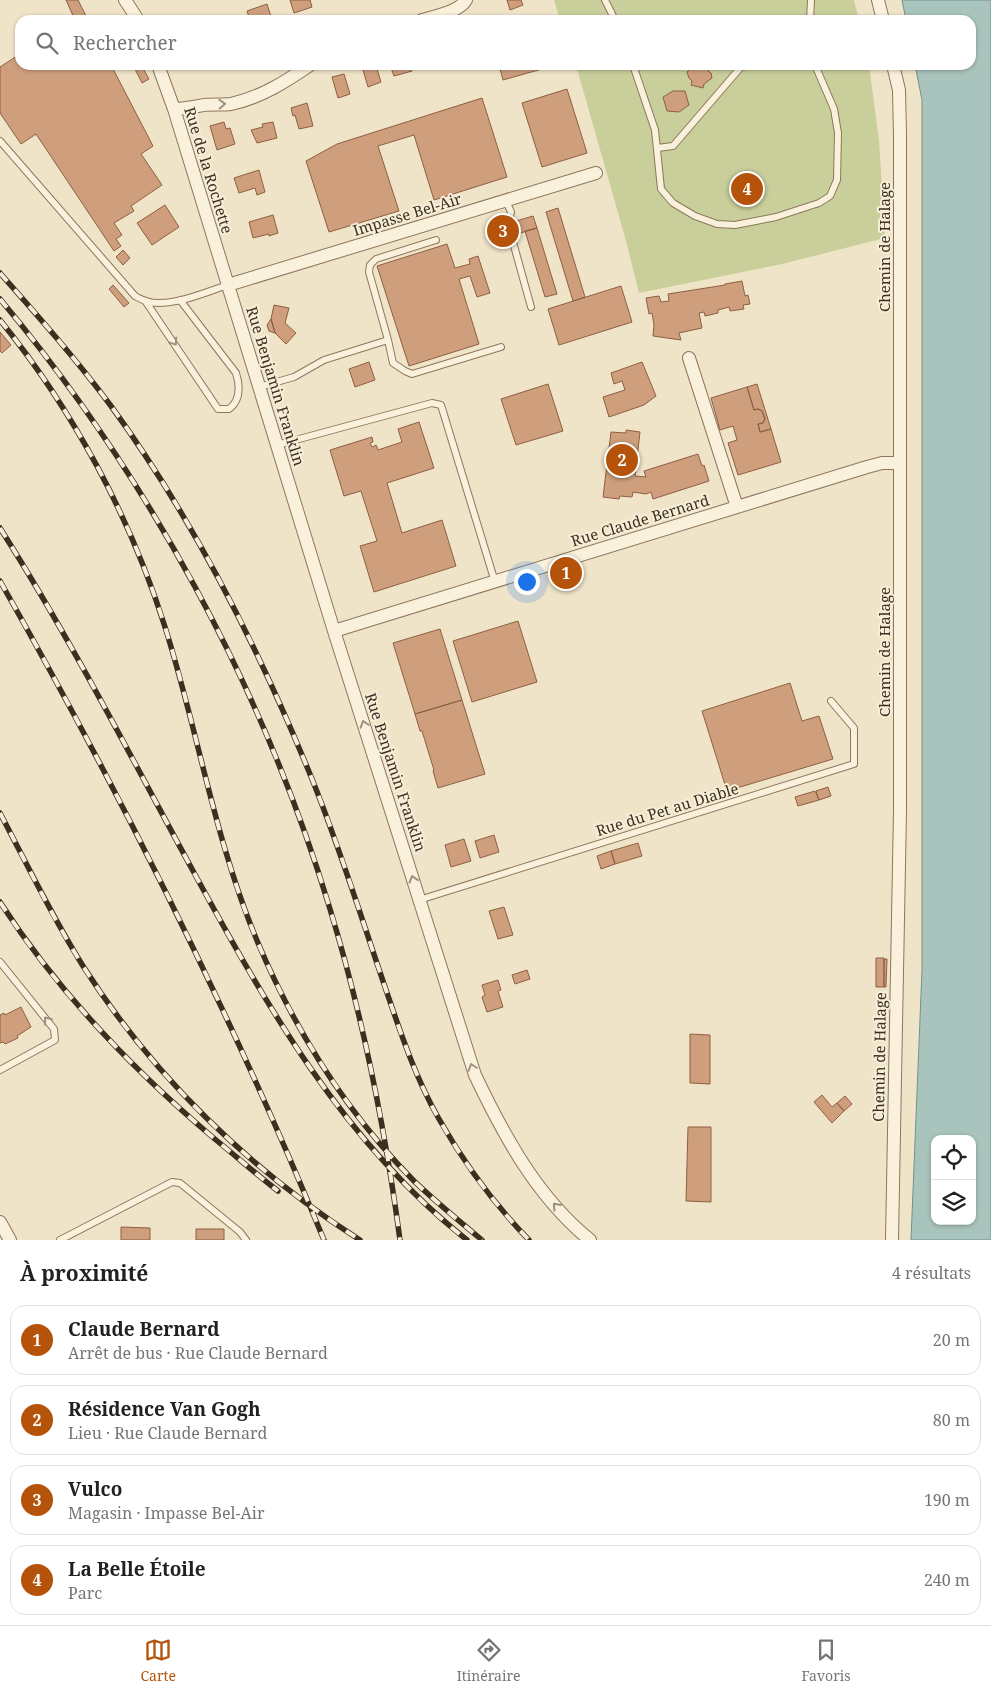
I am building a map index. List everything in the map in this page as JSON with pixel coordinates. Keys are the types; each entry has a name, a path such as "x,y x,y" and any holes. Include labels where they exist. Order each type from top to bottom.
{"street":[{"path":"125,0 135,15"},
{"path":"437,15 456,9 463,5 466,0"},
{"path":"878,0 882,15"},
{"name":"Rue de la Rochette","path":"160,70 174,109 228,285"},
{"path":"174,109 230,104 277,87 302,70"},
{"name":"Chemin de Halage","path":"892,1240 900,839 900,135 899,90 894,70"},
{"name":"Impasse Bel-Air","path":"228,285 596,173"},
{"name":"Rue Benjamin Franklin","path":"228,285 334,631 475,1075 497,1122 538,1185 563,1214 590,1240"},
{"path":"689,358 737,507"},
{"name":"Rue Claude Bernard","path":"334,631 868,467 882,463 900,463"},
{"path":"0,1222 10,1240"}],"lane":[{"path":"605,0 612,15"},
{"path":"810,15 811,0"},
{"path":"635,70 654,130 662,188 673,203 695,216 717,224 735,225 776,217 819,203 830,196 837,180 838,133 834,109 817,70"},
{"path":"657,148 673,146 734,70"},
{"path":"0,141 135,296 146,302 157,303 180,300 228,285"},
{"path":"506,201 511,212 508,224 531,307"},
{"path":"436,240 376,259 370,265 369,272 394,363 412,374 501,347"},
{"path":"146,302 218,409 229,409 235,405 238,398 239,383 236,373 180,300"},
{"path":"259,387 294,377 324,360 388,340"},
{"path":"277,445 432,403 441,406 495,582"},
{"name":"Rue du Pet au Diable","path":"420,900 854,764 854,728 832,701"},
{"path":"0,962 54,1029 55,1040 0,1070"},
{"path":"60,1240 172,1182 180,1183 240,1232 246,1240"}],"green space":[{"path":"554,0 854,0 858,15 558,15"},
{"path":"577,70 870,70 879,140 885,238 782,264 639,293"}],"water":[{"path":"902,0 991,0 991,1240 911,1240 922,970 922,100 916,70 976,70 976,15 905,15"}],"building":[{"path":"66,0 78,0 86,15 73,15"},
{"path":"290,0 310,0 312,7 294,13"},
{"path":"507,0 521,0 523,5 510,10"},
{"path":"267,4 270,15 248,15 247,11"},
{"path":"15,57 15,70 114,70 153,146 141,154 162,185 131,206 134,211 114,223 122,235 116,239 121,246 114,251 36,134 21,144 0,113 0,67"},
{"path":"136,70 144,70 149,79 142,83"},
{"path":"363,70 377,70 381,82 368,87"},
{"path":"392,70 412,71 394,76"},
{"path":"500,70 538,70 503,80"},
{"path":"689,70 708,70 712,78 704,84 703,88 691,85 692,81 687,72"},
{"path":"344,74 350,94 338,98 332,77"},
{"path":"567,89 587,153 542,167 522,103"},
{"path":"673,91 685,91 689,105 679,112 667,111 663,97"},
{"path":"482,98 507,177 434,200 414,135 378,146 399,211 329,232 306,161 337,144"},
{"path":"307,103 313,126 299,129 291,108"},
{"path":"224,122 226,129 230,128 235,144 217,150 210,126"},
{"path":"273,122 277,138 257,143 251,130 263,127 262,124"},
{"path":"259,170 265,192 257,195 255,188 239,193 234,178"},
{"path":"750,178 755,196 745,198 740,181"},
{"path":"165,205 179,227 152,245 137,223"},
{"path":"558,208 585,297 573,301 546,212"},
{"path":"273,215 278,233 253,238 249,222"},
{"path":"533,216 537,228 517,234 513,222"},
{"path":"537,228 557,294 545,297 525,231"},
{"path":"447,244 455,268 470,264 469,259 478,256 490,293 477,297 470,276 459,279 479,344 409,366 377,266"},
{"path":"123,250 130,258 123,265 116,257"},
{"path":"742,281 745,296 748,295 750,304 743,305 744,309 730,311 729,307 718,310 718,313 705,316 704,312 699,313 702,328 679,333 681,340 653,336 652,313 649,314 646,298 659,296 661,302 669,301 668,294"},
{"path":"113,285 129,303 124,307 109,289"},
{"path":"621,286 632,322 559,345 548,309"},
{"path":"274,305 289,308 285,323 296,333 286,344 275,333 271,319"},
{"path":"271,319 275,333 269,331 267,325"},
{"path":"0,332 11,345 2,353 0,351"},
{"path":"369,362 375,380 355,387 349,369"},
{"path":"642,362 656,396 644,405 609,417 603,397 625,390 622,381 614,384 611,373"},
{"path":"548,384 563,431 516,445 501,399"},
{"path":"757,384 771,429 760,432 758,424 763,423 765,419 762,411 754,410 747,387"},
{"path":"747,387 754,410 762,411 765,419 763,423 758,424 760,432 771,429 781,462 738,475 728,443 737,440 733,426 720,430 711,398"},
{"path":"419,422 434,468 387,483 402,533 442,520 456,566 374,592 360,546 377,541 361,491 344,496 330,450 372,437 373,442 370,443 372,447 376,445 378,450 402,442 398,429"},
{"path":"626,430 640,432 635,476 646,477 644,471 698,454 709,481 653,499 651,492 646,494 633,492 632,497 620,496 619,499 603,497 611,432 626,433"},
{"path":"518,621 537,682 472,702 453,641"},
{"path":"440,629 462,700 415,714 393,643"},
{"path":"790,683 802,721 819,716 833,759 727,791 702,711"},
{"path":"462,700 485,774 438,788 422,731 420,731 415,714"},
{"path":"828,787 831,796 819,800 816,791"},
{"path":"815,791 819,800 798,806 795,797"},
{"path":"494,835 499,852 480,858 475,841"},
{"path":"464,839 471,861 451,867 445,845"},
{"path":"638,843 642,856 615,864 611,851"},
{"path":"611,851 615,864 601,869 597,856"},
{"path":"504,907 513,935 498,939 489,911"},
{"path":"876,958 884,958 884,987 876,987"},
{"path":"884,959 887,959 886,987 884,987"},
{"path":"527,970 530,979 515,984 512,975"},
{"path":"498,980 501,990 498,991 503,1007 487,1012 482,997 485,995 482,985"},
{"path":"21,1007 31,1027 17,1036 18,1038 5,1044 3,1042 0,1043 0,1015 4,1013 5,1015"},
{"path":"690,1034 710,1035 710,1084 690,1083"},
{"path":"822,1095 832,1107 837,1103 844,1111 832,1123 814,1102"},
{"path":"845,1096 852,1104 844,1111 837,1103"},
{"path":"688,1127 711,1127 711,1202 686,1201"},
{"path":"121,1227 150,1228 150,1240 121,1240"},
{"path":"196,1229 224,1229 224,1240 196,1240"}],"railway":[{"path":"0,273 71,355 111,406 170,494 223,586 270,682 312,779 403,1040 423,1088 439,1119 469,1167 504,1212 529,1240"},
{"path":"0,299 54,367 105,438 152,512 195,588 235,666 271,745 303,827 330,909 353,991 380,1115 400,1240"},
{"path":"0,320 27,354 75,427 117,505 135,545 151,586 177,666 230,866 258,943 289,1007 306,1039 345,1099 390,1155 414,1181 482,1240"},
{"path":"0,528 75,654 220,920 279,1021 345,1116 423,1202 467,1240"},
{"path":"0,581 89,742 213,988 324,1240"},
{"path":"0,813 50,910 83,966 110,1006 172,1083 242,1152 319,1213 360,1240"},
{"path":"0,902 47,967 99,1029 186,1114 278,1191"}],"place":[{"name":"La Belle Étoile","path":"747,189"},
{"name":"Vulco","path":"503,231"},
{"name":"Résidence Van Gogh","path":"622,460"},
{"name":"Claude Bernard","path":"566,573"}]}
